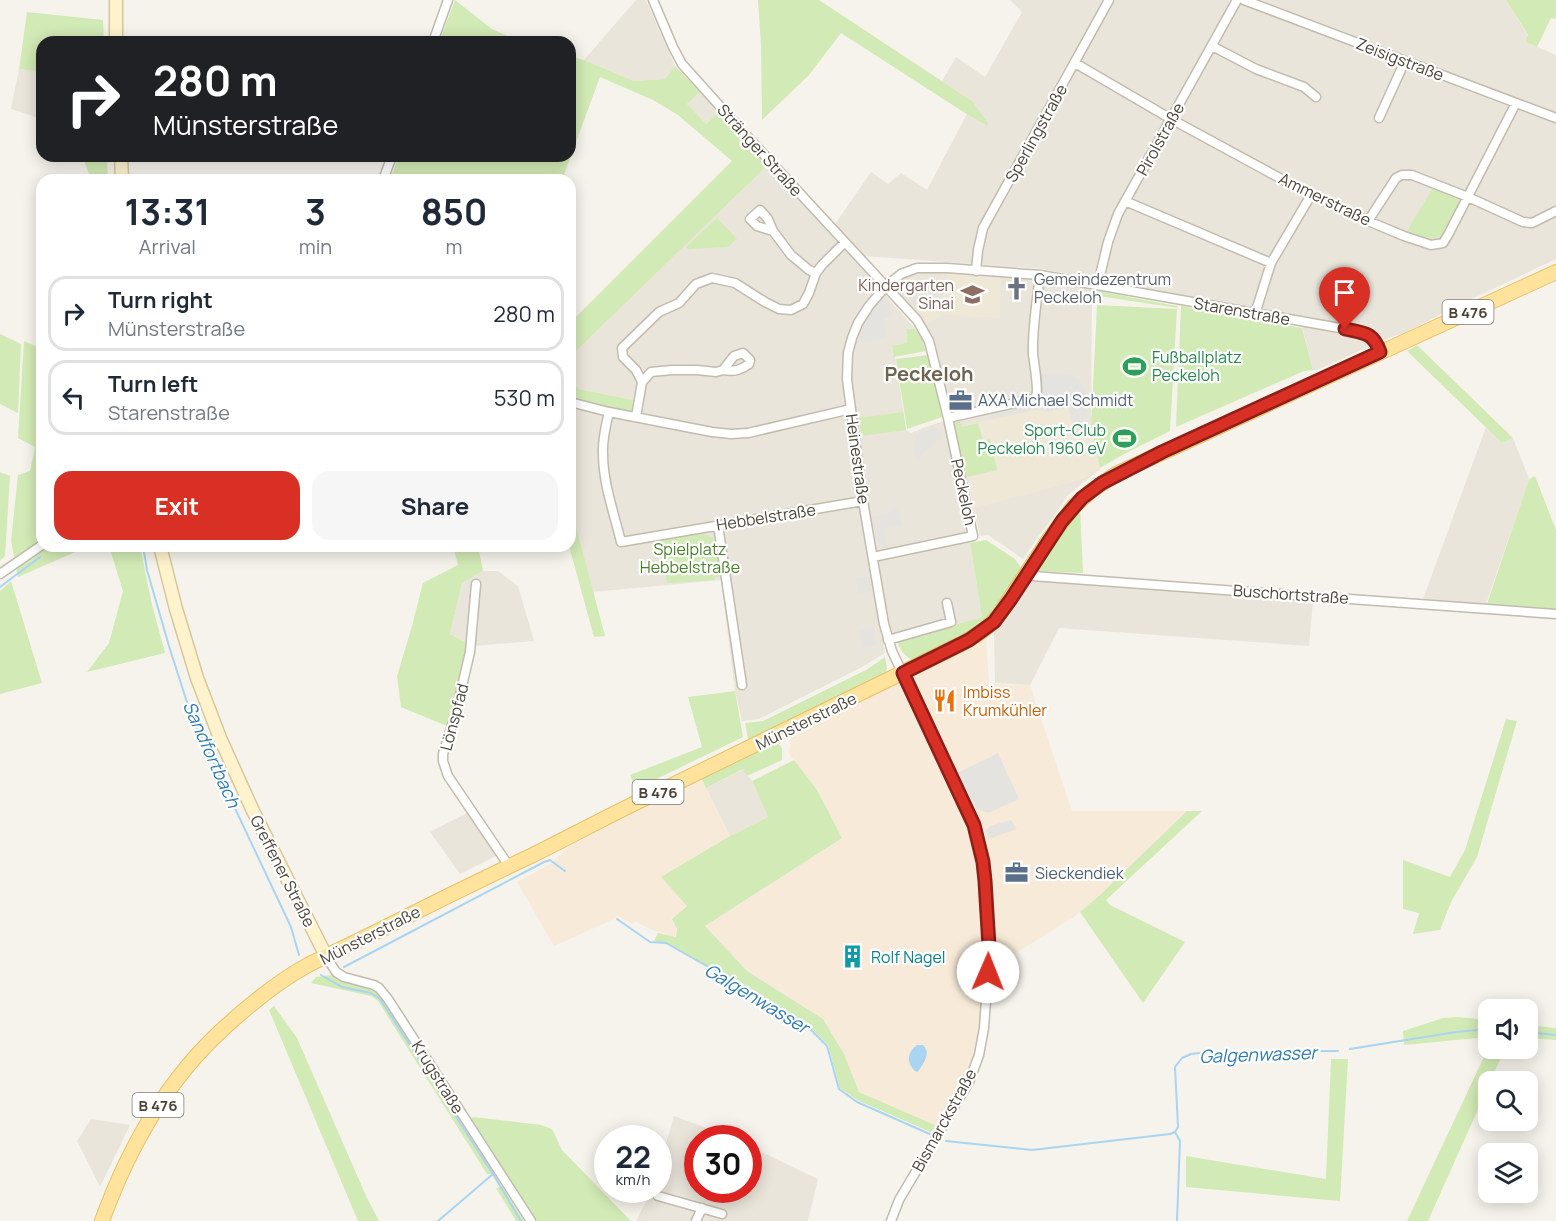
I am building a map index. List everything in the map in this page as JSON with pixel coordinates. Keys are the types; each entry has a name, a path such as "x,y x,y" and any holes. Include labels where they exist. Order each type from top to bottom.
{"main road":[{"path":"116,0 116,36"},
{"name":"Münsterstraße","path":"102,1221 136,1141 173,1083 225,1026 263,995 307,966 969,640 986,629 999,615 1073,507 1102,483 1162,452 1556,272"},
{"name":"Greffener Straße","path":"162,552 197,678 220,738 253,811 326,956"}],"street":[{"path":"435,36 448,0"},
{"name":"Stränger Straße","path":"653,0 682,64 886,286"},
{"name":"Sperlingstraße","path":"976,271 983,228 1109,0"},
{"name":"Pirolstraße","path":"1098,284 1108,242 1118,214 1238,0"},
{"name":"Zeisigstraße","path":"1244,0 1556,118"},
{"path":"1212,46 1256,69 1304,87 1316,97"},
{"path":"1379,118 1405,61"},
{"name":"Ammerstraße","path":"1075,63 1311,195 1368,221 1431,245 1443,243 1516,103"},
{"path":"1368,221 1396,178 1402,175 1412,175 1523,222 1532,223 1556,211"},
{"path":"1256,314 1271,263 1311,195"},
{"path":"1125,201 1271,263"},
{"path":"773,231 791,255 816,273"},
{"path":"642,382 636,370 623,357 622,348 659,312 679,303 696,284 712,278 735,283 779,309 791,310 803,303 816,273 845,242"},
{"name":"Starenstraße","path":"886,286 901,274 917,268 1040,275 1368,333 1380,352"},
{"path":"948,418 1036,397 1033,352 1040,275"},
{"name":"Heinestraße","path":"886,286 858,323 852,338 846,367 863,501 881,612 888,640 903,673"},
{"name":"Peckeloh","path":"873,557 973,536 929,341 917,320 886,286"},
{"path":"636,417 642,382 651,372 697,370 716,372 723,370"},
{"path":"576,404 609,412 731,434 748,433 851,410"},
{"name":"Hebbelstraße","path":"609,412 602,453 606,482 621,542 863,501"},
{"path":"718,525 742,685"},
{"path":"0,574 36,549"},
{"name":"Buschortstraße","path":"1028,573 1032,576 1556,614"},
{"name":"Lönspfad","path":"476,584 470,652 442,761 448,776 509,866"},
{"path":"888,640 951,622 947,603"},
{"name":"Bismarckstraße","path":"891,1221 899,1200 969,1082 979,1055 984,1028 989,946 983,862 974,825 903,673"},
{"name":"Krugstraße","path":"326,956 336,972 344,977 374,985 388,999 531,1221"},
{"path":"672,1200 722,1214"},
{"path":"696,1221 702,1208"}],"shaded area":[{"path":"636,0 646,0 675,66 665,79 634,81 584,60"},
{"path":"1010,0 1506,0 1528,36 1525,42 1556,55 1556,259 1402,334 1313,370 1300,318 1042,269 864,256 835,224 871,172 888,184 901,173 927,190 967,114 987,126 972,101 942,81 956,57 985,77 1022,12"},
{"path":"19,69 36,71 36,117 11,109"},
{"path":"700,92 719,111 706,124 687,104"},
{"path":"769,164 915,329 906,330 907,344 892,347 906,430 911,433 944,421 970,543 982,617 883,645 885,653 864,666 759,719 742,721 735,691 721,580 593,592 576,526 576,408 629,421 633,400 579,389 576,386 576,351"},
{"path":"924,272 1031,279 1092,290 1091,427 1100,469 1067,496 1023,559 988,535 980,536 934,342 928,328 898,292 902,279"},
{"name":"Kindergarten Sinai","path":"948,274 1001,278 1000,318 943,315 925,325 913,308 918,301 942,303"},
{"path":"905,281 918,281 916,304 914,305 905,292"},
{"path":"881,299 889,301 891,317 883,319 886,338 857,343 863,324"},
{"path":"1071,374 1080,381 1084,388 1087,420 1073,423 1069,407 1046,412 1040,375"},
{"path":"1029,405 1030,411 991,419 990,414"},
{"path":"1068,408 1074,431 1095,427 1120,454 1084,479 974,508 955,423 960,421 962,426 1035,410 1046,412"},
{"path":"934,425 943,436 916,460 913,442 917,440 914,436 924,429 927,431"},
{"path":"1486,427 1502,443 1513,438 1529,479 1486,604 1423,599"},
{"path":"895,507 902,525 884,529 888,548 883,547 877,542 872,517 885,515"},
{"path":"483,571 498,571 518,586 534,641 473,646 450,634 462,583"},
{"path":"870,576 872,592 858,594 856,578"},
{"path":"1030,580 1313,601 1309,646 1059,628 1030,685 995,683 994,630"},
{"path":"874,628 876,646 862,648 859,629"},
{"path":"986,638 989,684 1030,685 1072,811 1187,811 1074,917 983,973 979,1029 974,1054 965,1081 937,1126 859,1092 844,1054 823,1019 747,971 705,926 842,838 817,790 789,754 791,738"},
{"path":"998,753 1019,799 988,813 977,809 957,773"},
{"path":"744,769 768,817 730,836 706,788"},
{"path":"702,779 730,836 661,877 687,906 671,919 677,929 675,937 650,929 635,921 632,924 617,915 614,919 554,946 517,882 549,865 571,845"},
{"path":"469,812 498,855 460,874 430,832"},
{"path":"1011,820 1017,829 988,839 986,830 990,826"},
{"path":"674,1116 699,1125 684,1125 684,1203 762,1203 762,1152 818,1179 808,1221 636,1221 645,1203 672,1203 671,1125"},
{"path":"91,1119 130,1125 100,1187 77,1141"}],"green space":[{"path":"455,0 492,29 507,36 441,36"},
{"path":"758,0 819,0 972,101 988,123 987,126 841,33 809,75 762,120"},
{"path":"1506,0 1556,0 1556,19 1551,18 1537,47 1525,42 1528,35"},
{"path":"27,12 103,20 104,36 36,36 36,71 19,69"},
{"path":"576,58 634,81 665,79 675,66 700,92 687,104 706,124 719,111 769,164 576,351 576,317 732,161 678,115 653,100 600,77 576,142"},
{"path":"85,162 107,162 108,174 89,174"},
{"path":"397,162 569,162 564,174 392,174"},
{"path":"1433,188 1462,201 1444,233 1431,238 1407,231"},
{"path":"717,218 737,239 728,247 688,249 686,247"},
{"path":"1092,290 1177,306 1178,308 1092,295"},
{"name":"Fußballplatz Peckeloh","path":"1097,305 1177,309 1170,431 1100,468 1091,427"},
{"path":"1181,306 1302,328 1313,370 1304,371 1176,427"},
{"path":"906,329 915,329 926,351 894,357 892,346 907,343"},
{"path":"0,334 21,344 18,413 0,404"},
{"path":"24,341 36,346 36,552 75,552 18,577 11,541 18,475 30,471 35,447 18,438"},
{"path":"1417,345 1513,438 1502,443 1407,351"},
{"path":"929,355 942,417 907,429 896,359"},
{"path":"576,386 579,389 633,400 631,412 576,399"},
{"path":"903,412 906,430 861,436 859,418"},
{"path":"960,421 962,427 978,423 983,441 990,439 997,470 967,477 954,427 955,423"},
{"path":"0,472 10,476 5,556 0,561"},
{"path":"1535,476 1556,530 1556,611 1487,604 1529,479"},
{"path":"1080,505 1083,573 1035,571"},
{"path":"576,526 605,636 594,637 571,552 576,552"},
{"name":"Spielplatz Hebbelstraße","path":"702,534 712,537 716,543 721,576 715,577 715,580 667,583 660,540"},
{"path":"986,540 1015,559 1023,571 991,618 980,628 914,661 903,653 897,641 982,617 970,543"},
{"path":"111,552 141,552 165,653 87,672 109,643 123,591"},
{"path":"455,552 479,552 483,571 462,583 450,634 467,643 447,726 401,707 397,676 423,583 458,565"},
{"path":"11,581 42,683 0,694 0,591"},
{"path":"885,657 887,668 884,677 749,743 745,723 763,721 866,670"},
{"path":"735,691 743,737 636,789 630,775 702,747 688,697"},
{"path":"1506,719 1517,721 1477,857 1451,902 1440,930 1413,934 1419,913 1403,909 1403,860 1450,877 1465,850"},
{"path":"776,741 782,748 782,760 747,776 743,769 706,788 702,779"},
{"path":"794,760 817,790 842,838 705,926 747,971 823,1019 844,1054 859,1092 937,1126 933,1133 857,1100 840,1088 828,1045 807,1024 665,943 654,941 658,933 676,937 677,929 672,919 687,906 661,877 730,836 768,817 752,781"},
{"path":"1187,811 1202,811 1106,900 1110,905 1185,942 1143,1003 1080,912"},
{"path":"333,975 378,992 495,1174 487,1174 378,1001 371,996 311,983 316,977"},
{"path":"274,1006 297,1038 379,1221 358,1221 269,1010"},
{"path":"1443,1018 1478,1019 1478,1038 1404,1045 1403,1031"},
{"path":"1538,1026 1556,1028 1556,1040 1538,1039"},
{"path":"1331,1059 1348,1059 1340,1201 1186,1187 1186,1156 1326,1179"},
{"path":"1483,1059 1500,1059 1495,1071 1478,1071 1478,1109 1428,1221 1407,1221"},
{"path":"473,1117 541,1125 552,1129 562,1150 594,1183 594,1203 614,1203 631,1221 534,1221 470,1121"},
{"path":"502,1186 524,1221 516,1221 496,1188"}],"water":[{"path":"917,1045 923,1045 927,1052 918,1072 910,1065 909,1058 911,1051"}],"waterway":[{"name":"Sandfortbach","path":"144,552 147,570 191,715 291,927 299,955"},
{"name":"Sandfortbach","path":"0,587 40,557"},
{"name":"Galgenwasser","path":"344,967 544,862 550,860 565,871"},
{"name":"Galgenwasser","path":"617,919 650,942 666,943 806,1025 827,1046 839,1089 857,1102 932,1135"},
{"name":"Sandfortbach","path":"321,975 342,987 371,993 380,999 521,1221"},
{"name":"Galgenwasser","path":"1350,1049 1478,1030"},
{"name":"Galgenwasser","path":"1538,1033 1556,1035"},
{"name":"Galgenwasser","path":"946,1141 1032,1150 1170,1134 1178,1127 1175,1067 1182,1058 1191,1054 1208,1052 1338,1051"},
{"name":"Galgenwasser","path":"1175,1132 1180,1141 1177,1221"},
{"path":"438,1221 493,1174"}],"place":[{"name":"Gemeindezentrum Peckeloh","path":"1016,288"},
{"name":"Kindergarten Sinai","path":"972,294"},
{"name":"Fußballplatz Peckeloh","path":"1134,366"},
{"name":"AXA Michael Schmidt","path":"960,400"},
{"name":"Sport-Club Peckeloh 1960 eV","path":"1124,439"},
{"name":"Imbiss Krumkühler","path":"945,701"},
{"name":"Sieckendiek","path":"1017,873"},
{"name":"Rolf Nagel","path":"853,957"}],"district":[{"name":"Peckeloh","path":"929,373"}],"route":[{"path":"988,972 989,946 985,881 974,825 903,673 969,640 994,622 1062,521 1082,498 1102,483 1162,452 1380,352 1368,333 1345,329"}]}
